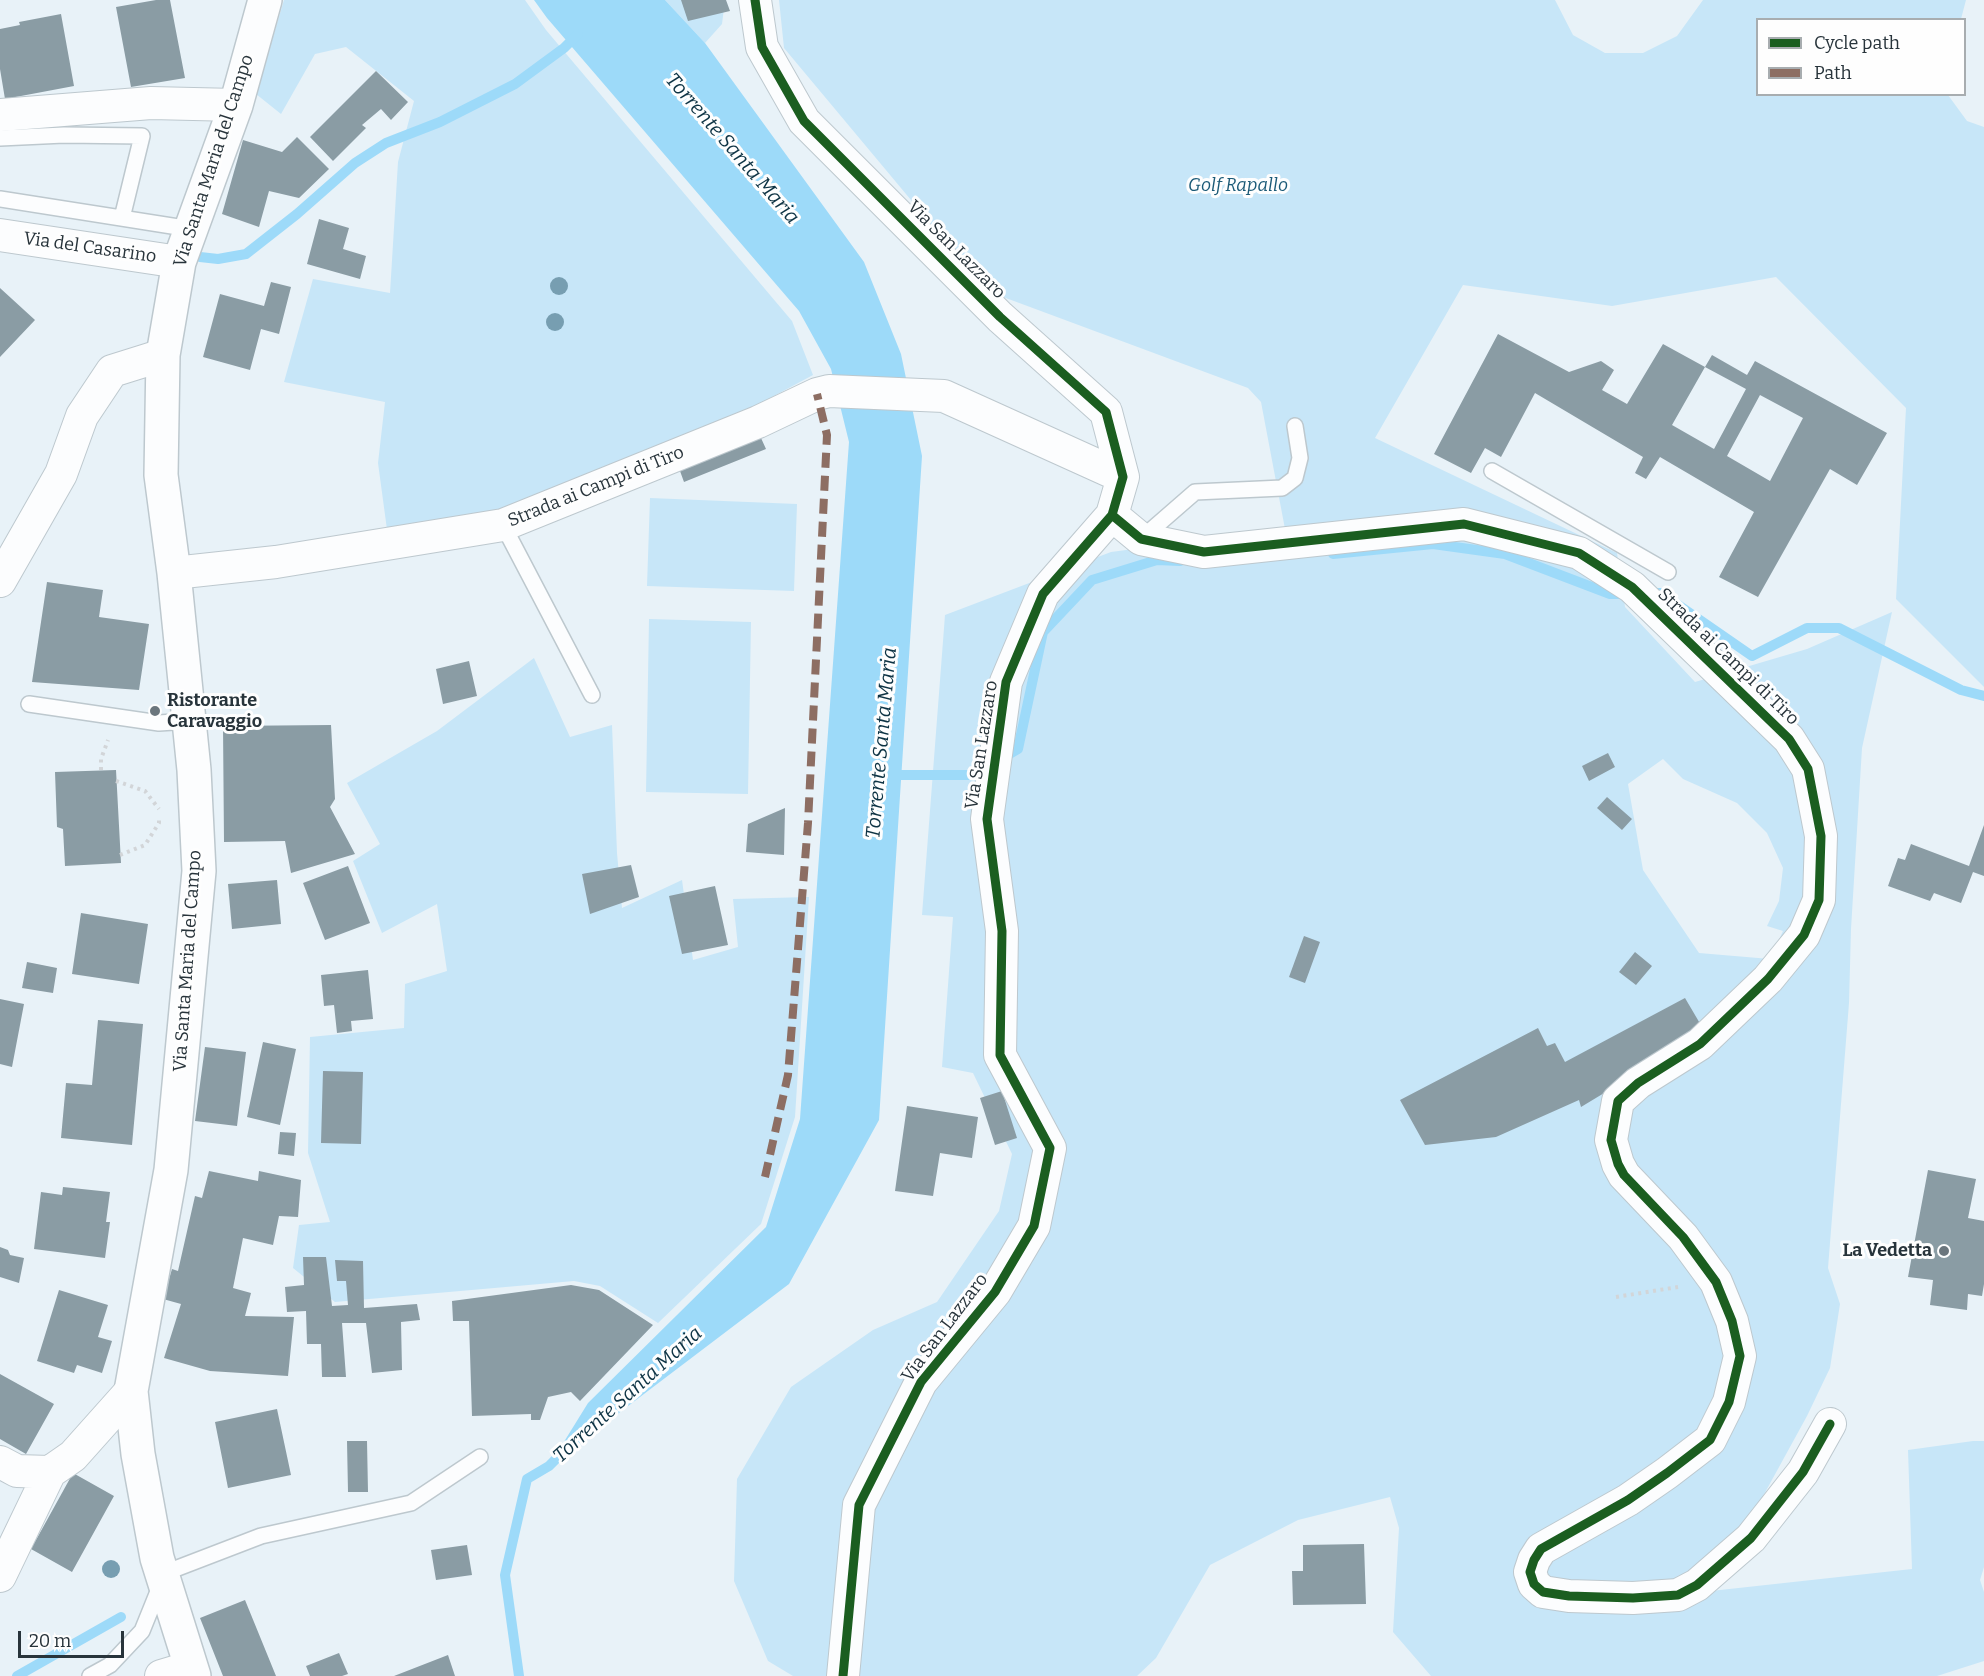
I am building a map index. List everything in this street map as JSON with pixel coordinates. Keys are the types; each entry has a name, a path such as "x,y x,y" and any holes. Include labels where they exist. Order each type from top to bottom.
{"street":[{"name":"Via Santa Maria del Campo","path":"182,1673 163,1576 157,1558 138,1454 131,1391 171,1170 199,871 194,770 174,573 161,475 163,355 179,262 236,105 265,0"},
{"name":"Via San Lazzaro","path":"755,0 762,47 804,121 1000,317 1106,412 1123,477 1112,515 1043,594 1006,682 987,819 1002,931 1000,1055 1050,1148 1034,1226 996,1292 921,1382 859,1504 843,1676"},
{"path":"0,115 151,103 236,105"},
{"name":"Via del Casarino","path":"0,235 179,262"},
{"path":"0,580 62,474 82,416 112,371 163,355"},
{"name":"Strada ai Campi di Tiro","path":"174,573 276,562 503,525 829,391 944,396 1123,477"},
{"name":"Strada ai Campi di Tiro","path":"1112,515 1142,539 1204,552 1464,524 1579,553 1632,587 1789,739 1808,769 1821,836 1819,900 1804,935 1768,979 1700,1044 1638,1083 1618,1101 1611,1140 1624,1175 1683,1237 1716,1282 1732,1321 1740,1356 1729,1402 1710,1440 1628,1500 1541,1549 1530,1572 1534,1584 1544,1592 1569,1596 1633,1598 1678,1595 1697,1585 1751,1538 1803,1473 1830,1424"},
{"path":"0,1576 50,1472 73,1456 131,1391"},
{"path":"0,1462 17,1471 50,1472"}],"lane":[{"path":"0,138 64,135 142,136 122,218"},
{"path":"0,199 191,229"},
{"path":"1142,539 1195,492 1282,488 1294,478 1300,458 1295,426"},
{"path":"1492,471 1668,572"},
{"path":"503,525 592,695"},
{"path":"29,704 159,723 189,721"},
{"path":"90,1676 110,1665 142,1631 163,1576 261,1536 411,1503 480,1457"}],"path":[{"path":"116,781 145,790 159,807 159,823 145,845 120,855"},
{"path":"1616,1297 1716,1282"}],"green space":[{"path":"284,0 525,0 546,30 792,321 813,375 759,404 573,487 487,516 388,537 378,463 385,402 284,382 313,279 390,293 398,162 414,101 346,47 315,54 281,114 256,94"},
{"path":"665,0 725,0 722,24 705,43"},
{"name":"Golf Rapallo","path":"779,0 1555,0 1573,35 1605,53 1643,53 1677,36 1703,0 1966,0 1961,18 1756,18 1756,96 1949,96 1967,121 1984,127 1984,687 1896,599 1906,408 1776,277 1612,306 1463,285 1375,438 1617,553 1625,607 1695,682 1807,649 1892,612 1862,748 1849,1003 1828,1268 1840,1304 1830,1368 1807,1416 1711,1591 1912,1569 1908,1450 1984,1441 1984,1567 1980,1580 1984,1592 1984,1661 1937,1676 1431,1676 1393,1632 1399,1528 1390,1497 1298,1520 1210,1565 1156,1658 1137,1676 793,1676 768,1661 734,1581 737,1479 791,1387 873,1330 937,1302 999,1211 1012,1154 973,1073 942,1067 953,917 922,915 945,615 1111,552 1285,529 1261,402 1248,388 987,291 784,48","holes":["1663,759 1683,779 1737,803 1767,833 1783,868 1779,901 1767,926 1783,931 1770,959 1699,953 1643,870 1628,784"]},
{"path":"650,498 797,504 794,591 647,586"},
{"path":"649,619 751,622 748,794 646,792"},
{"path":"534,658 570,737 612,725 617,853 622,908 682,880 693,960 738,947 733,899 809,897 795,1117 761,1224 658,1323 600,1286 574,1281 335,1302 293,1268 299,1225 330,1222 308,1153 310,1037 404,1028 405,984 447,971 437,904 382,933 353,861 380,844 347,783 437,731"}],"water":[{"name":"Torrente Santa Maria","path":"534,0 665,0 705,43 864,262 901,354 922,456 879,1120 789,1284 549,1466 588,1403 766,1227 800,1119 849,442 831,369 799,311"}],"building":[{"path":"170,0 185,78 131,87 116,7"},
{"path":"681,0 726,0 730,11 688,21"},
{"path":"61,14 74,86 5,99 0,69 0,29 20,25 19,22"},
{"path":"376,71 408,102 391,120 381,109 362,125 366,128 333,161 310,137"},
{"path":"297,137 329,169 299,198 269,191 259,227 222,214 243,140 282,152"},
{"path":"319,219 349,228 343,249 366,256 360,279 307,264"},
{"path":"271,282 291,287 279,334 261,329 250,370 203,357 220,294 264,306"},
{"path":"0,288 35,320 0,357"},
{"path":"1498,334 1569,372 1601,361 1614,370 1602,390 1627,404 1663,344 1705,367 1712,355 1747,375 1755,361 1887,433 1857,485 1830,469 1758,597 1719,577 1754,512 1660,457 1646,479 1635,473 1643,457 1535,393 1501,457 1485,448 1471,473 1434,454","holes":["1705,367 1746,389 1714,449 1672,425","1760,395 1803,418 1770,481 1727,456"]},
{"path":"761,438 766,449 684,482 680,471"},
{"path":"47,582 103,590 99,617 149,624 139,690 32,682"},
{"path":"469,661 477,696 443,704 436,669"},
{"path":"331,725 335,799 330,807 355,854 291,873 285,841 224,842 223,726"},
{"path":"1608,753 1615,767 1589,781 1582,766"},
{"path":"116,770 121,863 65,866 63,829 57,827 55,772"},
{"path":"1607,797 1632,819 1622,830 1597,808"},
{"path":"785,808 784,855 746,852 748,824"},
{"path":"1984,825 1984,876 1973,872 1961,903 1934,893 1930,901 1888,886 1898,858 1905,860 1911,844 1969,866"},
{"path":"631,865 639,897 590,914 582,874"},
{"path":"348,866 370,923 325,940 303,883"},
{"path":"277,880 281,924 232,929 228,884"},
{"path":"715,886 728,945 682,954 669,896"},
{"path":"81,913 148,924 139,984 72,974"},
{"path":"1304,936 1320,942 1305,983 1289,977"},
{"path":"1635,952 1652,966 1636,985 1619,972"},
{"path":"27,962 57,968 53,993 22,988"},
{"path":"368,970 373,1019 351,1021 352,1031 337,1033 334,1005 324,1006 321,975"},
{"path":"1685,998 1705,1032 1581,1107 1579,1100 1496,1137 1425,1145 1400,1100 1538,1028 1547,1046 1555,1043 1565,1062"},
{"path":"0,999 24,1004 12,1067 0,1064"},
{"path":"98,1020 143,1024 132,1145 61,1138 66,1083 92,1085"},
{"path":"263,1042 296,1049 280,1125 247,1117"},
{"path":"205,1047 246,1052 237,1126 195,1121"},
{"path":"323,1071 363,1072 361,1144 321,1143"},
{"path":"1002,1091 1017,1138 995,1145 980,1098"},
{"path":"907,1106 978,1117 972,1158 940,1153 933,1196 895,1191"},
{"path":"280,1132 296,1133 294,1156 278,1154"},
{"name":"La Vedetta","path":"1928,1170 1976,1179 1968,1218 1984,1221 1984,1284 1982,1296 1968,1294 1967,1310 1930,1305 1933,1280 1908,1277"},
{"path":"209,1171 258,1181 259,1171 301,1180 298,1217 279,1216 273,1245 243,1238 233,1288 251,1293 245,1316 294,1317 288,1376 210,1371 164,1358 181,1304 163,1299 172,1269 178,1271 195,1196 202,1198"},
{"path":"63,1187 110,1192 106,1222 110,1222 105,1258 34,1249 41,1192 62,1195"},
{"path":"0,1247 8,1250 10,1255 24,1258 19,1283 0,1277"},
{"path":"303,1257 326,1257 332,1306 348,1305 346,1281 337,1281 335,1260 363,1261 364,1308 417,1304 420,1320 401,1322 402,1370 372,1373 366,1323 342,1323 346,1377 322,1377 321,1344 307,1344 306,1311 287,1312 285,1287 304,1285"},
{"path":"571,1285 599,1290 653,1325 580,1401 571,1392 548,1397 540,1420 531,1420 531,1414 472,1416 469,1321 453,1321 452,1301"},
{"path":"59,1290 108,1305 98,1337 112,1341 102,1373 77,1365 74,1373 37,1361"},
{"path":"0,1374 54,1404 26,1454 0,1439"},
{"path":"277,1409 291,1475 228,1488 215,1422"},
{"path":"347,1441 367,1441 368,1492 348,1492"},
{"path":"73,1473 114,1496 72,1572 31,1549"},
{"path":"1364,1544 1366,1604 1293,1605 1292,1571 1303,1571 1303,1545"},
{"path":"467,1545 472,1575 436,1580 431,1550"},
{"path":"245,1600 276,1676 223,1676 200,1618"},
{"path":"339,1653 348,1674 310,1676 306,1666"},
{"path":"448,1655 455,1676 394,1676"}],"waterway":[{"path":"184,253 218,259 246,254 297,214 355,163 386,143 440,122 515,84 564,48 578,34"},
{"path":"1333,554 1433,544 1505,554 1610,594 1626,594"},
{"name":"Torrente Santa Maria","path":"888,775 974,775 1018,749 1043,632 1092,580 1157,560 1180,561"},
{"path":"1648,593 1661,593 1752,656 1807,628 1839,628 1961,690 1984,696"},
{"name":"Torrente Santa Maria","path":"519,1676 505,1575 527,1479 549,1466 559,1456"},
{"path":"17,1676 121,1617"}],"marked path":[{"path":"765,1177 788,1075 808,823 827,435 817,394"}],"cycle path":[{"path":"755,0 762,47 804,121 1000,317 1106,412 1123,477 1112,515 1043,594 1006,682 987,819 1002,931 1000,1055 1050,1148 1034,1226 995,1292 921,1382 859,1505 843,1676"},
{"path":"1112,515 1141,539 1204,552 1464,524 1579,553 1632,587 1789,739 1808,769 1821,836 1819,900 1804,935 1768,979 1700,1044 1638,1083 1618,1101 1611,1140 1624,1175 1683,1237 1716,1282 1732,1321 1740,1356 1729,1402 1710,1440 1628,1500 1541,1549 1530,1572 1534,1584 1543,1592 1569,1596 1633,1598 1678,1595 1697,1585 1751,1538 1803,1472 1830,1424"}],"place":[{"name":"Ristorante Caravaggio","path":"155,711"},
{"name":"La Vedetta","path":"1944,1251"}]}
